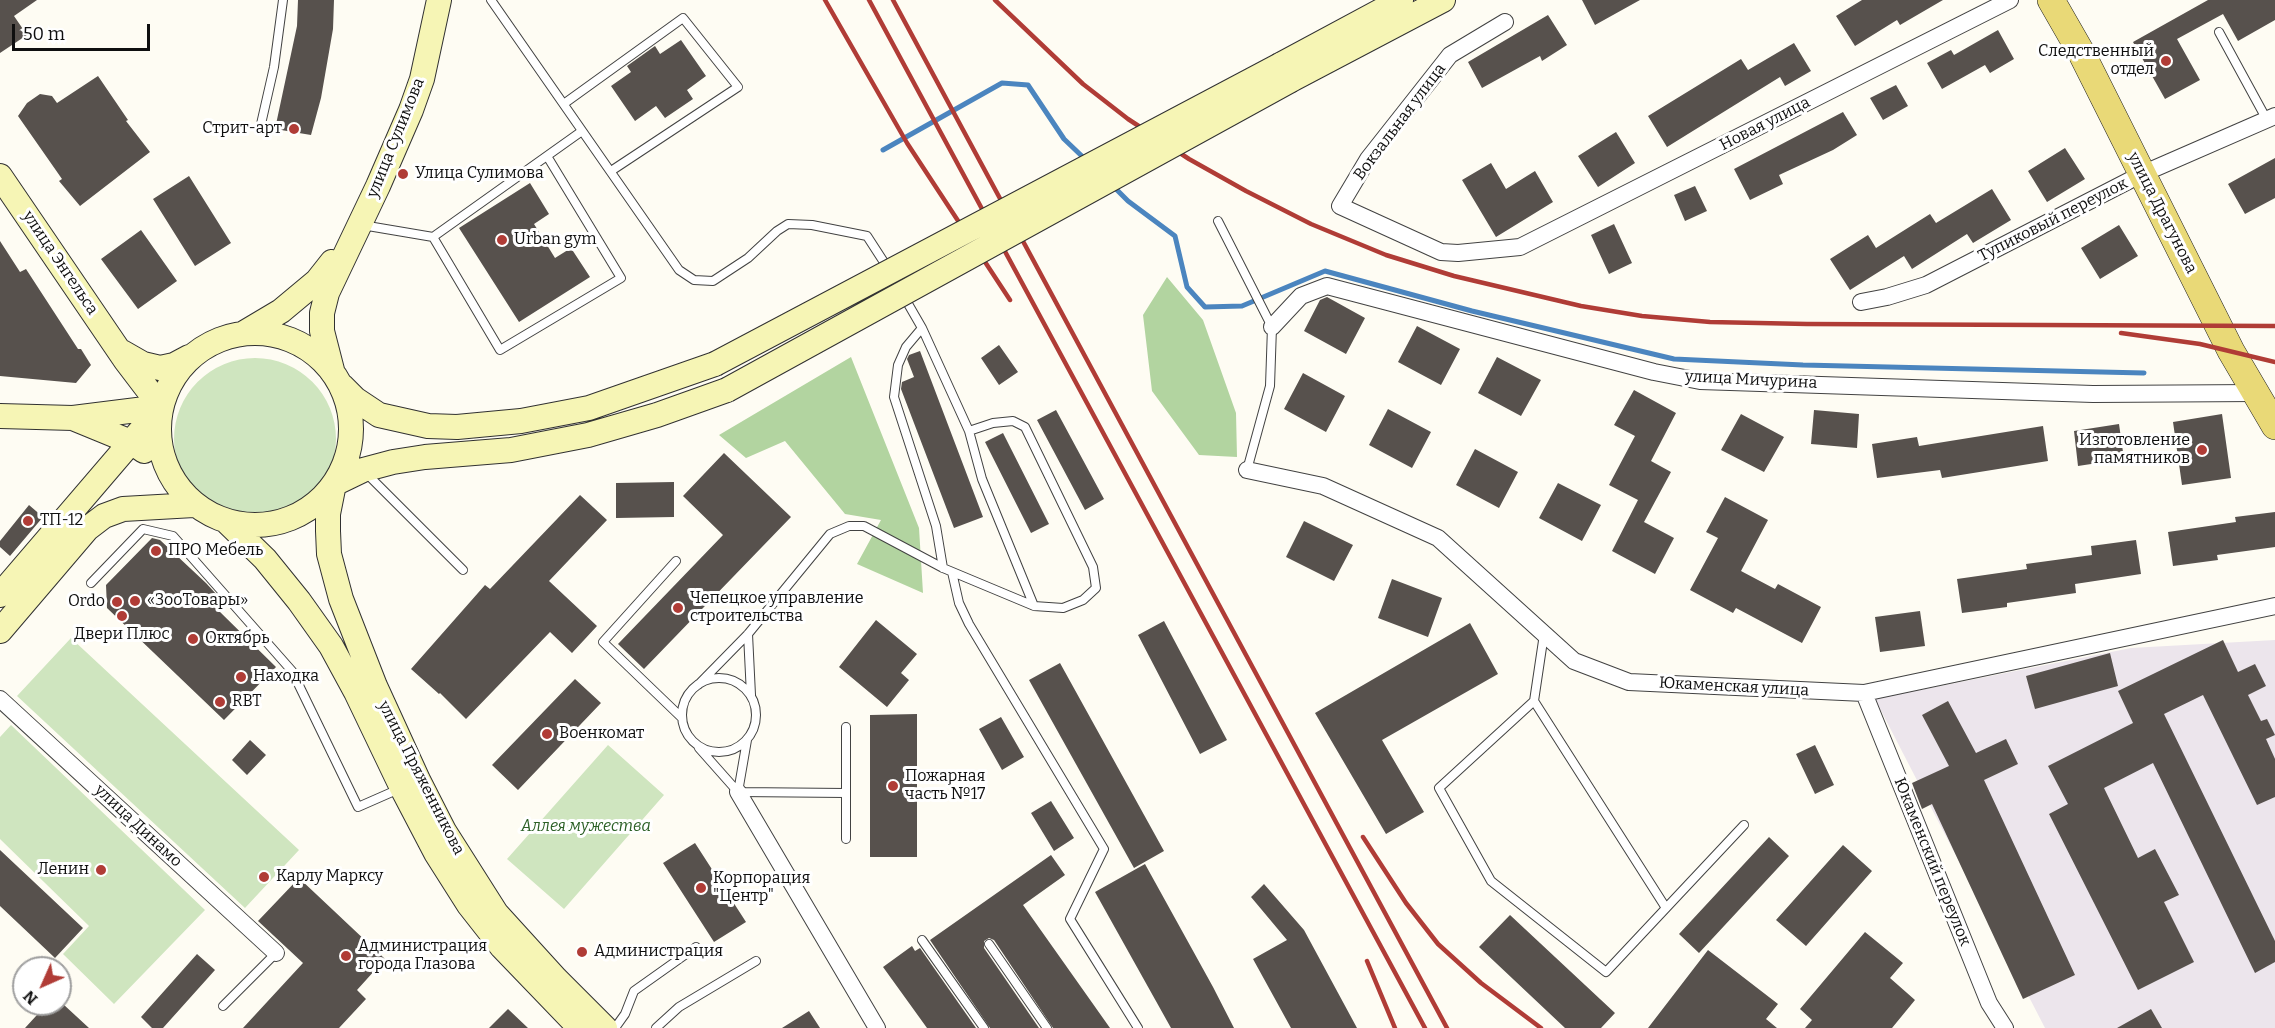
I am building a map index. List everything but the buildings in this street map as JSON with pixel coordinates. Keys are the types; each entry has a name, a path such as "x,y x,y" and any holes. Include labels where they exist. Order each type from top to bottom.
{"main road":[{"name":"улица Сулимова","path":"336,378 322,331 322,313 327,293 383,177 411,110 422,79 439,0"},
{"path":"334,484 363,470 393,462 511,450 588,435 657,416 727,390 1285,72 1401,0"},
{"path":"120,351 143,364 160,368 174,365 207,345 244,333 264,333 293,340 317,356 355,399 379,415 428,426 457,427 521,421 589,408 714,364 1285,72 1443,0"},
{"name":"улица Драгунова","path":"2051,0 2082,54 2231,351 2275,426"},
{"name":"улица Энгельса","path":"0,176 160,407"},
{"name":"улица Сулимова","path":"244,333 281,311 317,281 356,231"},
{"path":"0,595 160,407 171,381 191,356"},
{"path":"160,407 158,435 166,467 175,484 194,505 226,522 254,526 280,522 308,510 323,498 343,469 349,449 351,426 349,406 336,378"},
{"path":"0,416 73,418 160,407"},
{"path":"73,418 131,442 166,467"},
{"path":"73,418 90,430 99,442 102,459 98,481"},
{"name":"улица Пряженникова","path":"334,484 328,514 329,554 341,599 436,853 469,905 502,947 580,1028"},
{"path":"0,631 87,529 104,516 123,509 194,505"},
{"name":"улица Пряженникова","path":"226,522 265,559 331,646 410,784 444,831 496,913 556,979 605,1028"}],"street":[{"name":"Новая улица","path":"1520,247 2010,0"},
{"name":"Вокзальная улица","path":"1506,22 1450,55 1368,159 1340,206 1441,252 1458,253 1520,247"},
{"name":"Тупиковый переулок","path":"1861,302 1926,285 2142,174 2271,118"},
{"name":"улица Мичурина","path":"1272,327 1301,296 1327,286 1653,372 1701,381 2093,394 2257,393"},
{"name":"Юкаменская улица","path":"1247,470 1323,486 1438,538 1574,661 1629,682 1864,693 2275,606"},
{"name":"Юкаменский переулок","path":"1864,693 1989,1002 2005,1028"},
{"name":"улица Динамо","path":"0,699 276,952"},
{"path":"738,792 877,1028"}],"lane":[{"path":"261,124 274,67 284,0"},
{"path":"491,0 565,103 679,270 694,280 713,281 748,258 788,224 812,225 867,236 922,328 969,431 982,479 1034,606"},
{"path":"565,103 683,18 738,87 611,171"},
{"path":"2219,32 2271,118"},
{"path":"356,231 433,237 582,131"},
{"path":"433,237 500,350 621,278 547,156"},
{"path":"1218,221 1272,327 1270,386 1247,470"},
{"path":"922,328 906,346 898,365 894,397 936,526 943,568"},
{"path":"846,793 738,792 686,730 682,718 683,705 689,693 748,634 830,534 849,526 864,526 943,568 1034,606 1062,608 1083,600 1096,588 1093,567 1025,427 1013,421 993,423 969,431"},
{"path":"363,470 463,570"},
{"path":"91,583 143,529 173,536 292,671 358,807 410,784"},
{"path":"676,561 603,642 682,718"},
{"path":"952,572 959,603 969,624 1104,849 1070,918 1138,1028"},
{"path":"1544,633 1534,701 1439,788 1491,881 1606,972 1744,825"},
{"path":"693,741 715,752 727,751 747,740 754,729 756,718 751,696 748,634"},
{"path":"698,685 709,679 733,680 751,696"},
{"path":"1534,701 1666,908"},
{"path":"846,727 846,839"},
{"path":"738,792 747,740"},
{"path":"922,940 984,1028"},
{"path":"989,944 1047,1028"},
{"path":"615,1028 625,1014 634,991 696,947"},
{"path":"223,1006 276,952"},
{"path":"656,1028 679,1007 756,961"}],"shaded area":[{"path":"2275,640 2275,1028 2045,1028 1875,699 2131,648"}],"green space":[{"path":"1167,277 1203,320 1236,413 1237,457 1199,455 1152,391 1143,315"},
{"path":"851,357 919,528 923,593 857,564 881,520 845,514 785,441 746,458 719,435"},
{"path":"255,358 271,359 286,364 313,381 330,408 335,423 335,455 330,470 313,497 286,514 271,519 255,520 239,519 224,514 197,497 180,470 175,455 174,439 175,423 180,408 197,381 224,364 239,359"},
{"path":"71,638 299,850 245,908 17,696"},
{"path":"11,725 205,910 114,1004 72,963 72,956 63,954 89,926 0,839 0,737"},
{"name":"Аллея мужества","path":"608,745 664,795 564,909 507,859"}],"waterway":[{"path":"883,150 1002,83 1028,85 1064,139 1086,160"},
{"path":"1112,185 1128,201 1175,236 1187,287 1205,307 1242,306 1325,271 1472,311 1674,359 1803,365 2144,373"}],"railway":[{"path":"825,0 907,143 1010,300"},
{"path":"869,0 1425,1028"},
{"path":"893,0 1447,1028"},
{"path":"995,0 1083,84 1128,119 1189,159 1311,224 1386,255 1454,276 1581,306 1642,316 1710,322 2275,326"},
{"path":"2121,333 2200,344 2275,362"},
{"path":"1363,837 1406,903 1438,944 1481,983 1541,1028"},
{"path":"1367,961 1395,1028"}],"place":[{"name":"Следственный отдел","path":"2166,61"},
{"name":"Стрит-арт","path":"294,129"},
{"name":"Улица Сулимова","path":"403,174"},
{"name":"Urban gym","path":"502,240"},
{"name":"Изготовление памятников","path":"2202,450"},
{"name":"ТП-12","path":"28,521"},
{"name":"ПРО Мебель","path":"156,551"},
{"name":"«ЗооТовары»","path":"135,601"},
{"name":"Ordo","path":"117,602"},
{"name":"Чепецкое управление строительства","path":"678,608"},
{"name":"Двери Плюс","path":"122,616"},
{"name":"Октябрь","path":"193,639"},
{"name":"Находка","path":"241,677"},
{"name":"RBT","path":"220,702"},
{"name":"Военкомат","path":"547,734"},
{"name":"Пожарная часть №17","path":"893,786"},
{"name":"Ленин","path":"101,870"},
{"name":"Карлу Марксу","path":"264,877"},
{"name":"Корпорация \"Центр\"","path":"701,888"},
{"name":"Администрация","path":"582,952"},
{"name":"Администрация города Глазова","path":"346,956"}]}
